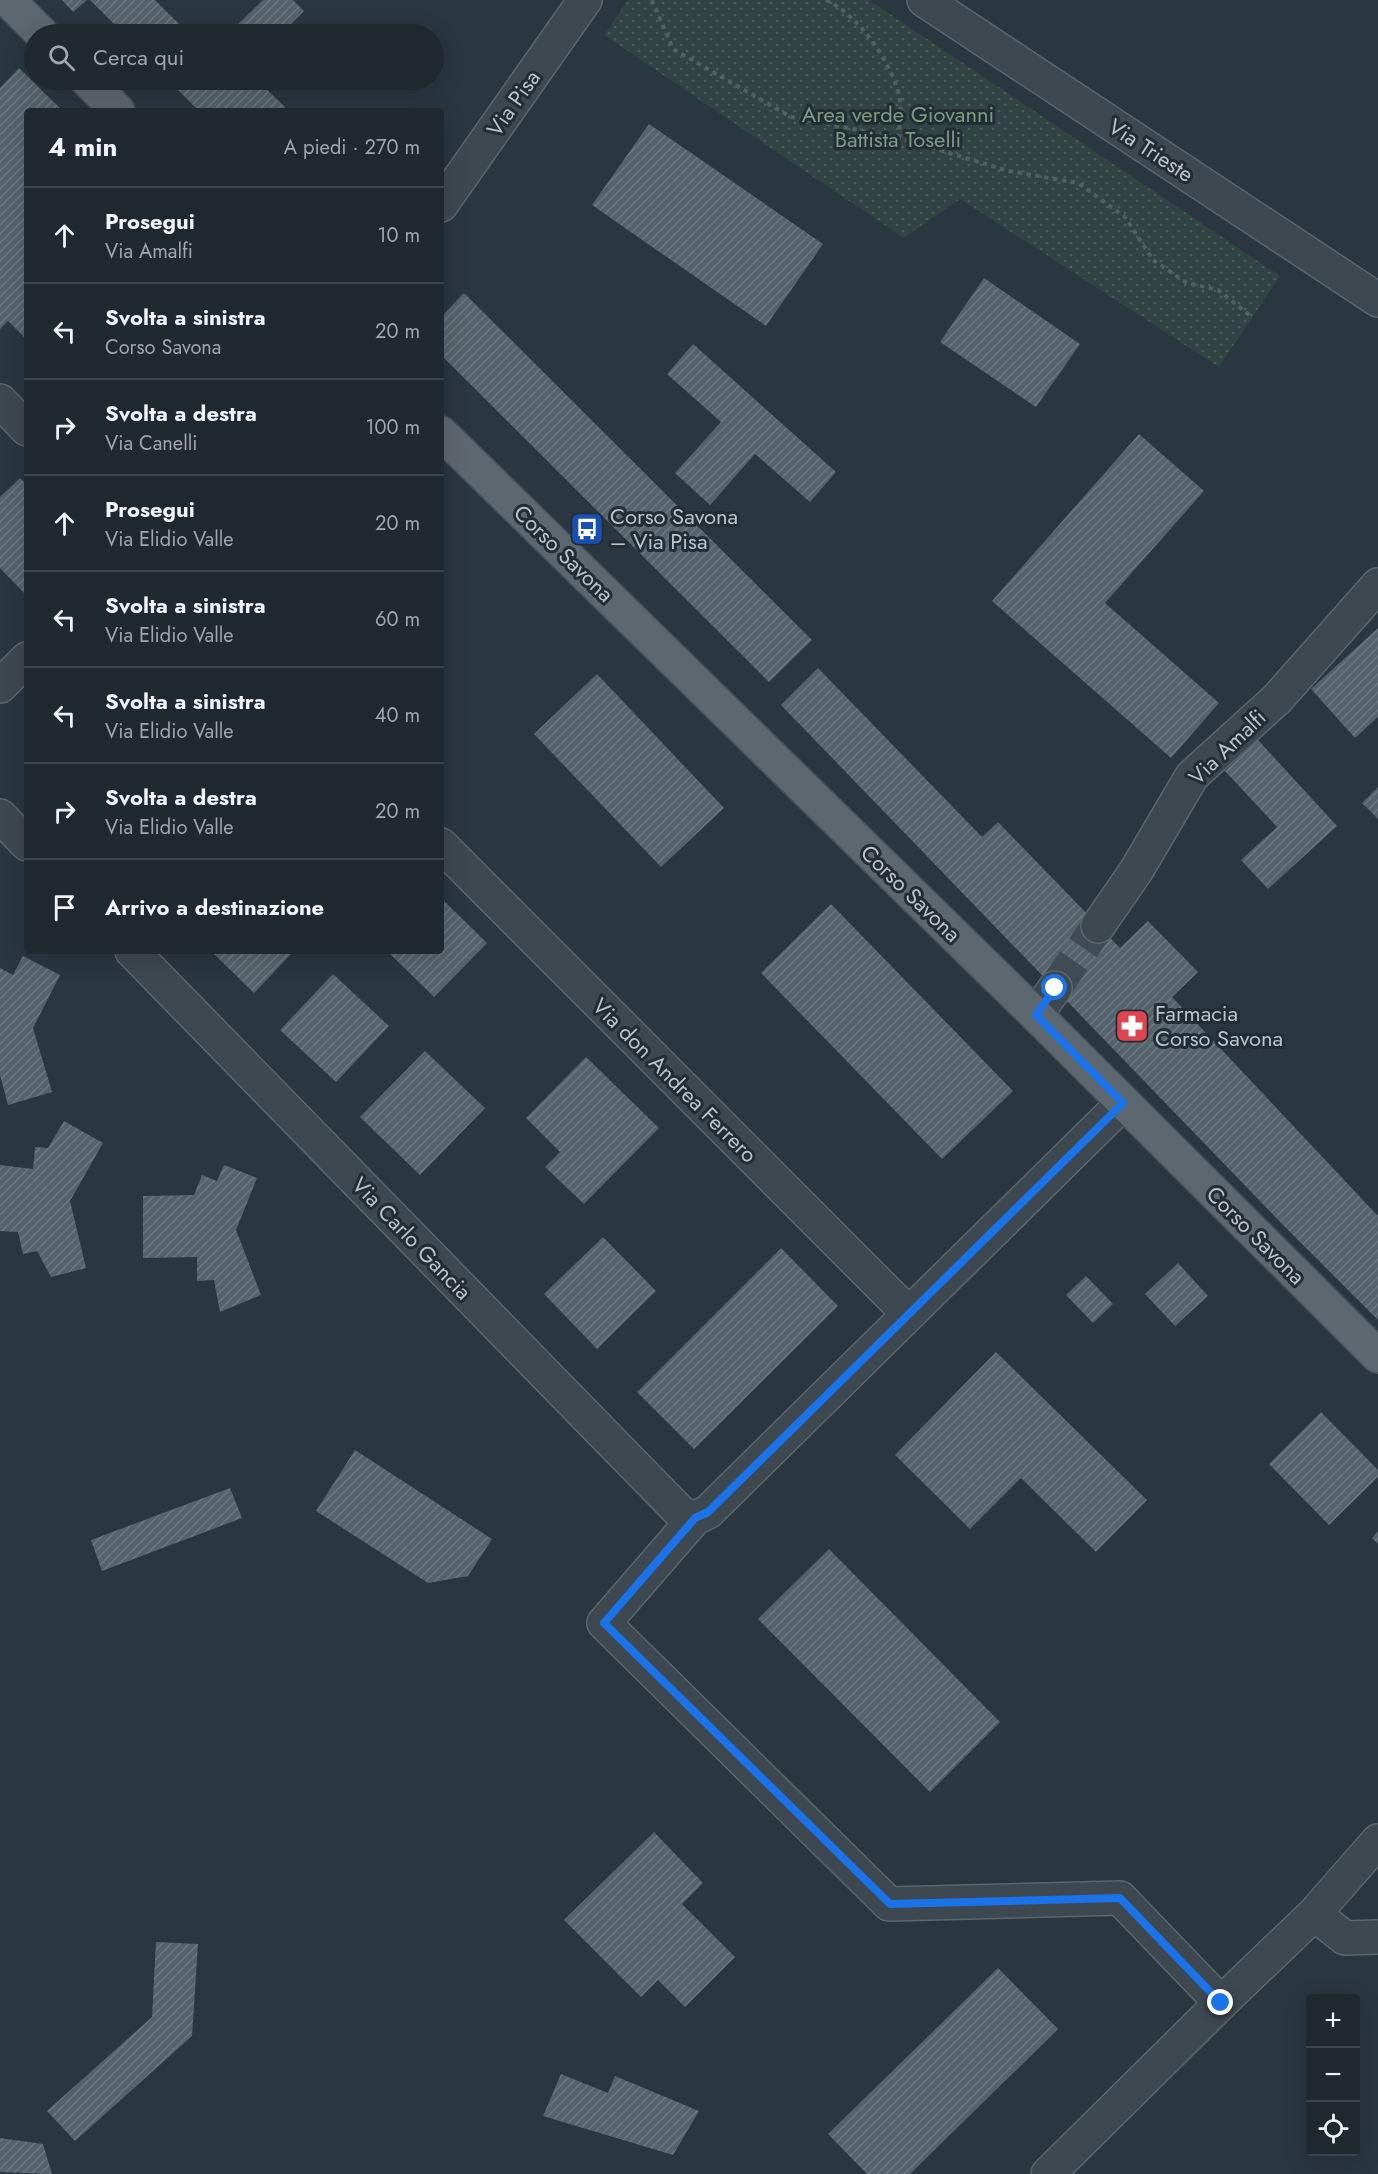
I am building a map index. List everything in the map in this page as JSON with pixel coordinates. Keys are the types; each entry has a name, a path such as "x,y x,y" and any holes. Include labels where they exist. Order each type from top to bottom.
{"main road":[{"path":"8,0 32,24"},
{"path":"97,90 115,108"},
{"name":"Corso Savona","path":"444,436 1036,1015 1378,1356"}],"street":[{"name":"Via Pisa","path":"444,201 585,0"},
{"name":"Via Trieste","path":"924,0 1378,300"},
{"path":"0,401 24,426"},
{"name":"Via Amalfi","path":"1098,926 1136,871 1192,776 1277,699 1378,585"},
{"path":"0,686 24,662"},
{"path":"0,816 24,841"},
{"name":"Via don Andrea Ferrero","path":"444,848 909,1314"},
{"name":"Via Carlo Gancia","path":"135,954 682,1514 695,1518"},
{"path":"1036,1015 1055,988"},
{"path":"1123,1103 708,1512 695,1518 604,1623 890,1904 1120,1898 1221,2003"},
{"path":"1048,2174 1314,1914 1378,1841"},
{"path":"1314,1914 1346,1938 1378,1936"}],"path":[{"path":"652,0 673,49 791,117 899,138 1009,171 1078,183 1125,217 1153,260 1187,283 1218,290 1252,317"},
{"path":"826,0 841,6 862,29 887,65 900,100 899,138"}],"green space":[{"name":"Area verde Giovanni Battista Toselli","path":"628,0 869,0 1280,276 1219,367 960,199 904,238 604,35"}],"building":[{"path":"62,0 87,0 73,12"},
{"path":"90,0 155,0 179,24 114,24"},
{"path":"263,0 293,0 304,11 291,24 238,24"},
{"path":"19,68 24,73 24,90 42,90 60,108 24,108 24,337 8,321 0,329 0,88"},
{"path":"178,90 267,90 286,108 196,108"},
{"path":"649,124 823,244 766,326 592,205"},
{"path":"984,278 1080,344 1036,407 940,342"},
{"path":"464,293 812,640 769,682 444,358 444,314"},
{"path":"693,344 836,472 810,502 755,454 710,505 675,473 721,422 667,374"},
{"path":"1139,434 1204,491 1105,603 1219,703 1171,758 992,601"},
{"path":"20,478 24,482 24,593 0,568 0,497"},
{"path":"1378,628 1378,717 1355,738 1311,689"},
{"path":"818,668 982,837 998,822 1120,948 1148,921 1198,972 1172,997 1378,1216 1378,1320 1289,1231 781,705"},
{"path":"597,674 724,808 661,867 534,734"},
{"path":"1258,740 1337,826 1268,889 1241,860 1277,827 1225,771"},
{"path":"1378,787 1378,819 1362,803"},
{"path":"444,901 487,943 434,997 390,954 444,954"},
{"path":"831,904 1013,1091 942,1159 761,973"},
{"path":"214,954 291,954 254,993"},
{"path":"23,956 60,975 33,1028 52,1092 8,1105 0,1075 0,968 13,975"},
{"path":"333,974 389,1026 336,1082 280,1030"},
{"path":"425,1051 485,1108 420,1175 360,1117"},
{"path":"586,1057 659,1128 584,1204 545,1167 560,1152 526,1118"},
{"path":"64,1121 103,1143 70,1201 86,1268 51,1277 37,1251 23,1254 18,1232 0,1231 0,1165 33,1169 35,1147 48,1148"},
{"path":"224,1165 257,1178 236,1230 261,1295 220,1312 214,1280 197,1281 197,1257 143,1258 143,1196 194,1195 202,1175 217,1181"},
{"path":"603,1237 656,1291 597,1349 544,1294"},
{"path":"781,1248 838,1306 694,1449 637,1392"},
{"path":"1178,1263 1208,1296 1175,1326 1145,1294"},
{"path":"1086,1276 1113,1304 1093,1323 1066,1295"},
{"path":"996,1352 1147,1500 1096,1552 1021,1478 970,1529 895,1455"},
{"path":"1321,1412 1378,1470 1378,1477 1329,1525 1269,1464"},
{"path":"355,1450 492,1539 468,1576 428,1583 316,1511"},
{"path":"230,1488 242,1518 102,1571 91,1540"},
{"path":"1378,1531 1378,1544 1372,1538"},
{"path":"829,1549 1000,1722 930,1792 758,1619"},
{"path":"654,1832 703,1883 682,1904 735,1957 685,2007 658,1980 641,1997 564,1920"},
{"path":"156,1942 198,1944 192,2036 75,2141 47,2111 152,2017"},
{"path":"998,1968 1058,2029 910,2174 867,2174 828,2134"},
{"path":"561,2074 608,2093 615,2076 699,2111 673,2155 543,2116"},
{"path":"0,2138 43,2144 52,2174 0,2172"}],"tunnel":[{"path":"1055,988 1098,926"}],"place":[{"name":"Corso Savona – Via Pisa","path":"587,529"},
{"name":"Farmacia Corso Savona","path":"1132,1026"}],"route":[{"path":"1055,988 1036,1015 1123,1103 708,1512 695,1518 604,1623 890,1904 1120,1898 1221,2003"}]}
